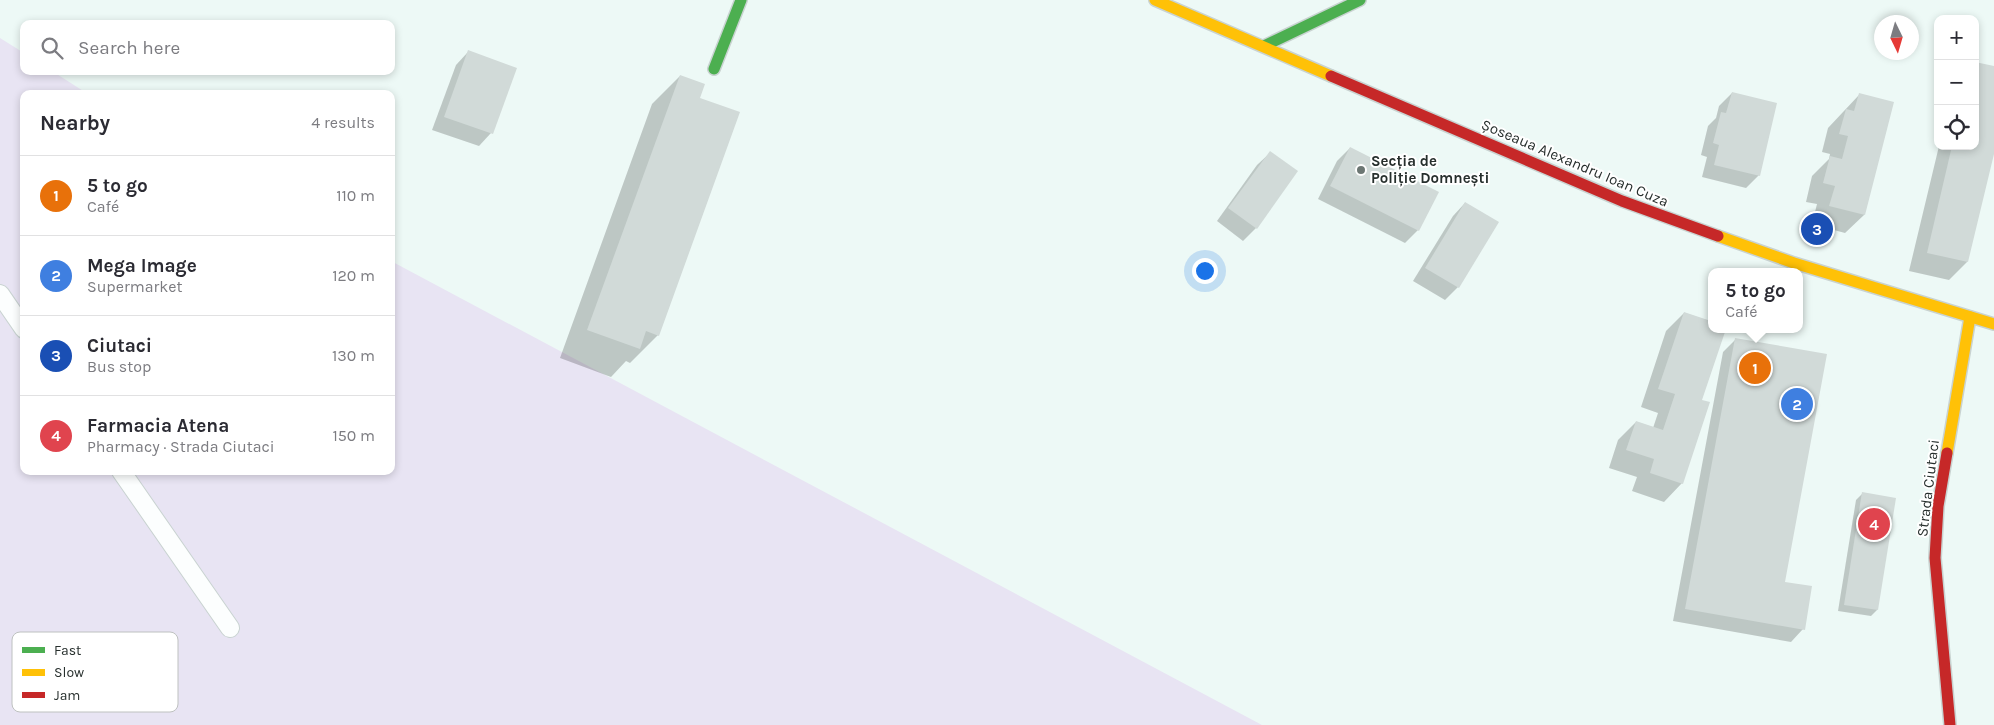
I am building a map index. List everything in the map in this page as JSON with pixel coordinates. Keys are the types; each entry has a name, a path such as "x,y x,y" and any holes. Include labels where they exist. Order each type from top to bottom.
{"main road":[{"path":"714,69 741,0"},
{"name":"Șoseaua Alexandru Ioan Cuza","path":"1155,0 1622,201 1794,263 1994,324"},
{"path":"1264,46 1360,0"},
{"name":"Strada Ciutaci","path":"1950,725 1936,568 1937,524 1938,506 1970,317"}],"lane":[{"path":"0,294 20,323"},
{"path":"124,475 230,628"}],"shaded area":[{"path":"0,38 20,50 20,75 58,75 82,90 20,90 20,475 395,475 395,263 1262,725 0,725"}],"building":[{"path":"468,50 517,68 493,134 444,117"},
{"path":"1979,63 1994,66 1994,154 1968,262 1927,253 1951,150 1979,150"},
{"path":"680,75 705,84 700,98 740,112 659,336 646,331 640,349 587,330"},
{"path":"1732,92 1777,103 1760,176 1714,165 1719,145 1713,143 1721,112 1726,113"},
{"path":"1859,93 1894,102 1865,215 1829,206 1835,186 1823,183 1830,156 1842,159 1848,136 1839,134 1846,109 1854,111"},
{"path":"1350,147 1439,192 1419,231 1330,186"},
{"path":"1270,151 1298,171 1257,229 1228,208"},
{"path":"1465,202 1499,222 1459,288 1425,268"},
{"path":"1684,312 1708,320 1708,333 1725,333 1702,400 1710,402 1683,484 1650,473 1654,459 1626,450 1636,421 1663,430 1675,394 1658,389"},
{"path":"1735,338 1827,354 1785,582 1812,586 1805,630 1685,609"},
{"path":"1862,492 1896,498 1878,610 1844,605"}],"traffic: fast":[{"path":"714,69 741,0"},
{"path":"1264,46 1360,0"}],"traffic: slow":[{"path":"1155,0 1331,76"},
{"path":"1718,236 1794,263 1994,324"},
{"path":"1947,453 1970,317"}],"traffic: jam":[{"path":"1331,76 1622,201 1718,236"},
{"path":"1947,453 1938,506 1935,558 1950,725"}],"place":[{"name":"Secția de Poliție Domnești","path":"1361,170"},
{"name":"Ciutaci","path":"1817,229"},
{"name":"5 to go","path":"1755,368"},
{"name":"Mega Image","path":"1797,404"},
{"name":"Farmacia Atena","path":"1874,524"}]}
